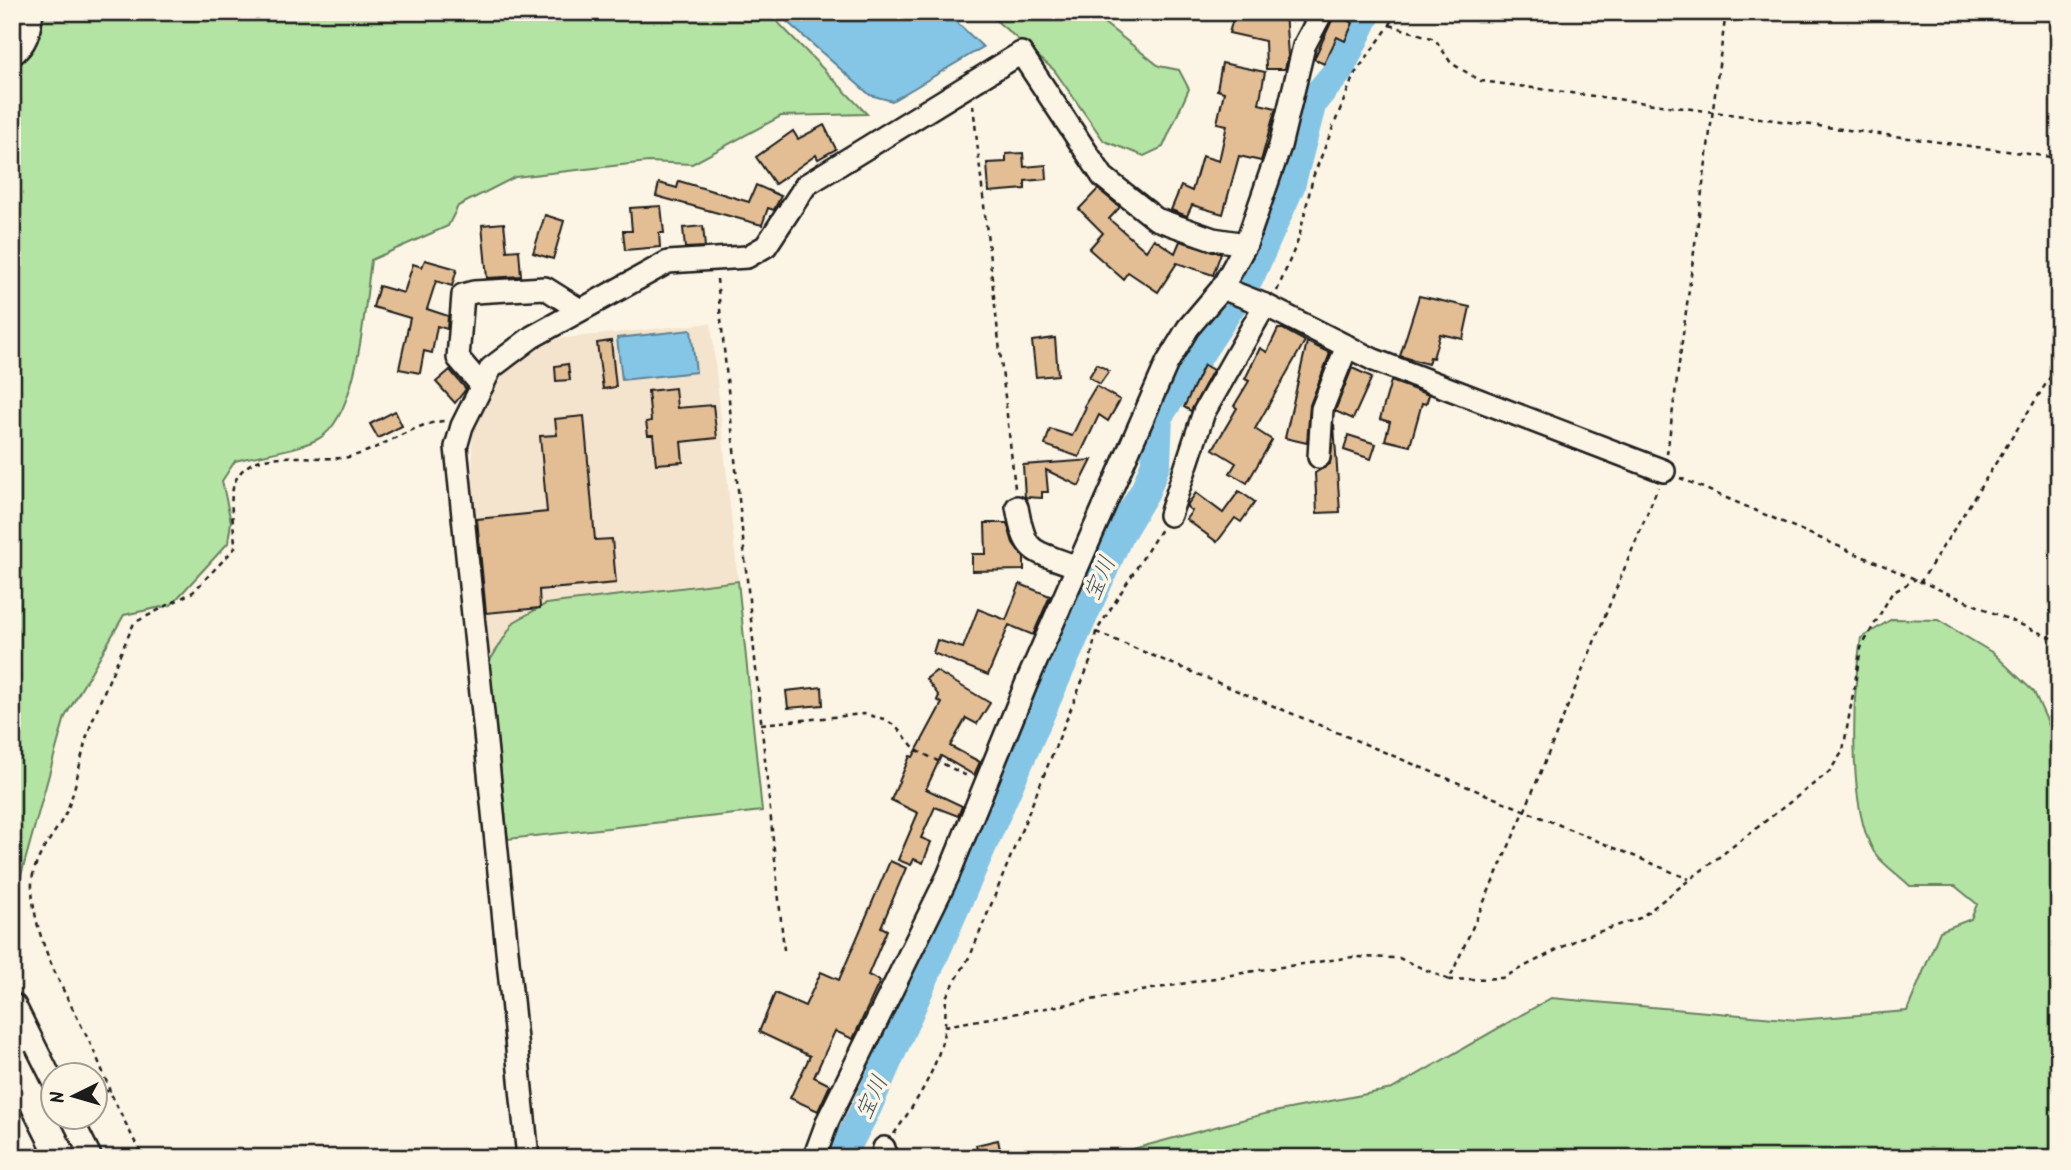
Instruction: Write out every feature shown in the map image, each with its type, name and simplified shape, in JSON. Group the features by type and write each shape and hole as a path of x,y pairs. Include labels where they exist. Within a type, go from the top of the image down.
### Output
{"main road":[{"path":"12,1007 39,1062"},
{"path":"12,1058 73,1154"},
{"path":"69,1132 73,1154"}],"street":[{"path":"12,55 28,35 32,12"},
{"path":"814,1158 828,1120 948,876 1077,567 1167,363 1188,328 1226,290 1246,244 1280,146 1304,46 1322,12"},
{"path":"528,1158 456,447 461,426 491,368 532,337 668,262 747,257 758,252 766,246 806,185 1021,53 1103,177 1156,219 1213,239 1246,244"},
{"path":"482,386 458,358 463,295 545,288 580,310"},
{"path":"1226,290 1263,304 1374,360 1664,471"},
{"path":"1170,515 1205,412 1263,304"},
{"path":"1319,457 1322,409 1347,346"},
{"path":"1017,507 1023,540 1033,549 1077,567"}],"path":[{"path":"1263,304 1299,238 1313,177 1353,75 1390,25 1394,12"},
{"path":"1449,979 1525,810 1664,471 1715,113 1726,12"},
{"path":"1390,25 1434,39 1451,63 1481,81 2059,158"},
{"path":"971,84 1017,507"},
{"path":"2059,232 2050,288 2059,348"},
{"path":"715,258 784,950"},
{"path":"1920,583 2059,363"},
{"path":"143,1158 65,997 38,924 32,887 37,860 67,810 87,737 134,623 193,592 236,548 232,493 244,469 262,458 324,460 351,456 443,420 461,426"},
{"path":"1664,471 2059,641"},
{"path":"883,1153 920,1096 941,1054 946,1026 946,997 971,954 1090,662 1096,632 1170,515"},
{"path":"946,1026 1259,970 1353,957 1399,958 1449,979 1502,978 1580,938 1640,918 1829,772 1843,751 1861,648 1892,593 1916,579"},
{"path":"1096,632 1689,879"},
{"path":"761,724 864,714 884,719 897,727 916,750 984,785"},
{"path":"12,1135 17,1131"}],"shaded area":[{"path":"711,323 762,811 508,839 473,491 474,421 500,366 545,340"}],"green space":[{"path":"18,12 768,12 867,114 781,116 692,164 648,162 515,177 458,206 448,226 371,260 358,358 343,408 332,427 318,439 235,461 222,481 231,522 228,543 171,605 124,615 65,717 12,908 12,24"},
{"path":"986,12 1090,12 1159,66 1179,70 1189,89 1163,147 1144,156 1104,141 1054,70"},
{"path":"738,581 762,811 508,839 489,662 514,622 546,604"},
{"path":"1892,619 1938,620 1993,653 2034,692 2059,747 2059,1158 1099,1158 1264,1114 1392,1089 1551,998 1797,1020 1907,1011 1940,931 1971,919 1977,904 1955,886 1910,886 1877,856 1865,832 1859,807 1854,747 1858,660 1861,638"}],"water":[{"path":"776,12 946,12 983,47 892,101 870,95"},
{"path":"691,330 696,372 622,380 617,338"}],"building":[{"path":"1235,12 1285,12 1288,56 1285,69 1266,69 1265,41 1229,33"},
{"path":"1335,14 1353,23 1345,41 1337,37 1324,64 1314,59"},
{"path":"1222,63 1265,72 1259,104 1276,108 1261,161 1239,156 1223,214 1192,205 1187,216 1171,210 1181,186 1192,191 1202,156 1219,161 1227,125 1217,123 1224,92 1217,90"},
{"path":"824,125 836,149 818,159 816,155 775,184 756,157 793,131 798,139"},
{"path":"1023,153 1024,167 1046,165 1047,179 1025,181 1025,189 989,192 987,163 1006,162 1006,154"},
{"path":"679,181 749,202 756,185 781,196 774,210 768,208 762,225 656,196 659,183 677,188"},
{"path":"1098,189 1120,207 1109,219 1146,251 1154,239 1175,253 1180,241 1221,253 1213,275 1177,263 1158,292 1128,272 1123,279 1089,249 1103,233 1079,209"},
{"path":"661,206 664,233 659,233 660,247 625,250 623,231 632,231 630,208"},
{"path":"545,215 564,221 553,259 533,253"},
{"path":"504,223 507,251 519,250 521,276 487,278 482,225"},
{"path":"703,226 705,247 685,248 683,228"},
{"path":"425,260 457,269 452,286 436,281 427,309 448,316 447,329 437,326 432,353 424,351 420,373 399,369 410,318 373,307 379,286 404,293 413,264 422,267"},
{"path":"1419,296 1470,307 1463,339 1440,334 1433,358 1430,357 1428,364 1400,356"},
{"path":"1278,329 1305,341 1255,429 1272,440 1247,483 1230,473 1236,463 1213,449 1237,408 1234,406 1249,381 1245,379 1260,348 1267,352"},
{"path":"1055,338 1058,375 1036,377 1032,341"},
{"path":"611,341 616,387 603,389 597,343"},
{"path":"1307,342 1330,353 1310,405 1307,443 1285,438"},
{"path":"568,364 570,380 556,381 555,366"},
{"path":"1097,364 1109,371 1100,384 1089,377"},
{"path":"1204,365 1213,370 1191,411 1184,407"},
{"path":"1352,368 1372,377 1353,419 1335,411"},
{"path":"450,370 466,389 455,403 436,382"},
{"path":"1391,381 1429,395 1426,404 1422,403 1410,446 1385,440 1390,422 1380,419"},
{"path":"1096,386 1120,400 1108,421 1099,415 1079,457 1045,445 1050,429 1072,436 1086,407 1084,406"},
{"path":"675,388 677,408 713,405 717,438 681,442 683,462 656,464 653,435 648,435 646,422 651,421 648,391"},
{"path":"395,411 402,426 378,438 370,424"},
{"path":"584,416 595,540 612,539 616,583 539,590 540,608 486,613 477,519 547,512 540,436 557,435 555,419"},
{"path":"1334,424 1340,512 1317,513 1315,473 1330,464"},
{"path":"1348,435 1376,444 1371,459 1344,450"},
{"path":"1092,460 1079,486 1046,470 1048,492 1042,492 1042,498 1025,497 1023,465"},
{"path":"1239,491 1255,502 1241,522 1235,518 1217,542 1186,519 1192,511 1187,507 1188,504 1196,493 1223,513"},
{"path":"985,523 1007,523 1013,543 1024,558 1024,570 972,571 972,554 986,554"},
{"path":"1020,584 1050,596 1033,635 1009,625 988,675 933,653 937,640 963,648 978,609 1006,620"},
{"path":"936,671 990,703 977,724 966,718 950,746 980,762 974,775 941,756 926,789 962,806 958,816 935,807 921,838 931,842 923,863 914,859 911,865 898,860 918,813 891,800 910,756 913,757 942,703 937,700 939,696 926,679"},
{"path":"822,687 823,705 788,708 786,691"},
{"path":"890,861 906,868 881,927 887,930 868,975 880,981 853,1039 835,1031 814,1077 830,1085 818,1111 790,1098 810,1056 759,1032 775,993 805,1006 821,972 839,980"},
{"path":"998,1140 1002,1158 979,1158 976,1145"}],"waterway":[{"name":"宝川","path":"840,1158 867,1107 1118,536 1145,491 1156,463 1158,416 1249,278 1290,186 1312,102 1339,70 1367,12"}]}
